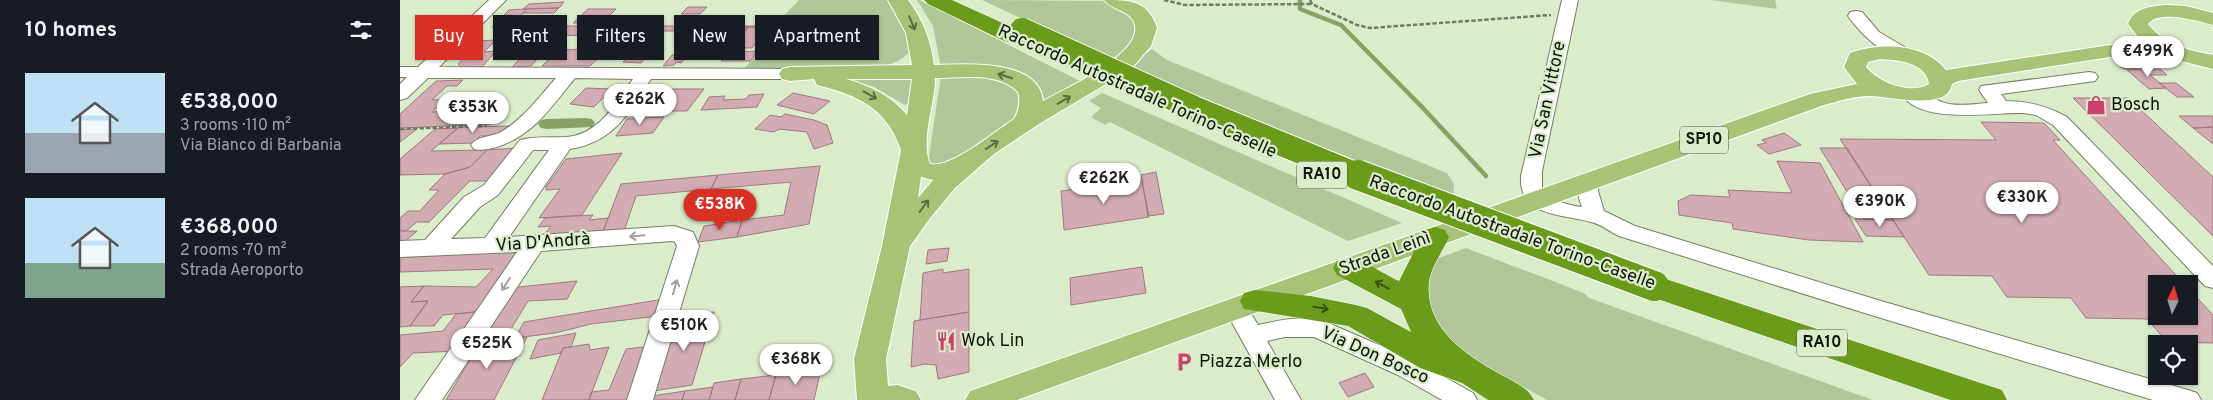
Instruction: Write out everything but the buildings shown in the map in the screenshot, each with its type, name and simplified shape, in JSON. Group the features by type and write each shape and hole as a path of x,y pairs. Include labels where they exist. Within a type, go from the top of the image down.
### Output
{"highway":[{"name":"Raccordo Autostradale Torino-Caselle","path":"935,0 1317,160 1646,292 1930,400"},
{"name":"Raccordo Autostradale Torino-Caselle","path":"963,0 1017,33"},
{"path":"1435,237 1414,280 1415,303 1419,318 1431,338 1444,353 1466,386"},
{"path":"1347,268 1415,303"},
{"path":"1347,268 1363,312 1372,324"},
{"name":"Raccordo Autostradale Torino-Caselle","path":"1646,292 1990,400"},
{"path":"1246,304 1339,311 1372,324 1432,359 1466,386 1517,400"}],"main road":[{"path":"873,400 870,359 896,246 924,72 921,48 914,26 898,0"},
{"path":"896,246 928,202 964,166 1022,126 1123,64 1141,47 1148,31 1146,24 1132,8 1114,0"},
{"path":"2143,32 2138,24 2140,18 2160,11 2184,13 2213,19"},
{"name":"SP10","path":"2110,51 2129,42 2143,32 2164,46 2179,53"},
{"path":"876,72 896,66 921,48"},
{"name":"SP10","path":"1990,69 1955,66 1880,52 1862,60 1866,80 1887,90 1911,95 1935,91 1941,86 1942,80 1952,75 2110,51 2149,49 2179,53 2213,62"},
{"path":"1913,58 1935,70 1942,80"},
{"name":"Strada Leinì","path":"1818,99 1849,81 1862,60"},
{"path":"790,74 876,72 996,73 1018,81 1032,97 1031,108 1022,126"},
{"path":"790,74 842,84 880,100 897,117 920,169 928,172 948,172 964,166"},
{"name":"Strada Leinì","path":"981,400 1818,99 1859,90 1887,90"},
{"path":"881,400 897,398 905,400"}],"street":[{"path":"400,94 498,0"},
{"path":"1848,0 1856,16 1873,36 1913,58"},
{"name":"Via San Vittore","path":"1538,199 1532,189 1532,172 1568,8"},
{"path":"1856,16 1862,60"},
{"path":"400,72 790,74"},
{"path":"481,145 504,138 525,125 570,73"},
{"path":"431,248 472,202 490,190 527,144 586,139 607,126 618,116 646,73"},
{"path":"2001,107 1988,90 2089,77"},
{"path":"1911,95 1936,108 1949,111 2001,107 2034,108 2049,112 2060,121 2213,280"},
{"path":"491,246 564,142"},
{"path":"1590,181 1587,191 1595,215"},
{"path":"1538,199 1556,208 1581,215 1595,215 1627,231 1647,238 2188,400"},
{"name":"Via D'Andrà","path":"400,249 534,244 674,233 685,237 688,246 640,400"},
{"path":"428,400 534,244"},
{"path":"1246,304 1252,335 1288,400"},
{"name":"Via Don Bosco","path":"1252,335 1284,328 1317,328 1407,368 1466,386"}],"path":[{"path":"1164,0 1184,4 1312,4 1357,25 1370,28 1542,14 1568,8"},
{"path":"1310,0 1312,4"}],"green space":[{"path":"799,0 891,0 897,5 913,50 898,61 884,67 744,69 755,55 755,60 879,60 879,15 785,15"},
{"path":"917,0 1084,83 1039,111 1031,83 941,68 933,26"},
{"path":"982,0 1104,1 1131,16 1140,34 1121,60 1109,59"},
{"path":"1711,0 1775,0 1777,9"},
{"path":"1152,49 1167,60 1447,173 1454,184 1453,199 1288,134 1150,77 1129,66"},
{"path":"982,74 1020,86 1024,112 957,164 932,167 928,162 941,76"},
{"path":"913,75 910,103 905,105 874,87 834,76"},
{"path":"1102,93 1402,223 1348,241 1110,122 1105,125 1091,117 1101,108 1089,101"},
{"path":"1466,248 1584,293 1589,298 1873,400 1547,400 1445,342 1430,323 1423,278 1436,259"}],"waterway":[{"path":"1300,0 1300,9 1341,25 1422,107 1486,176"},
{"path":"547,124 586,123"}],"place":[{"name":"Bosch","path":"2096,105"},
{"name":"Wok Lin","path":"946,341"},
{"name":"Piazza Merlo","path":"1184,362"}]}
